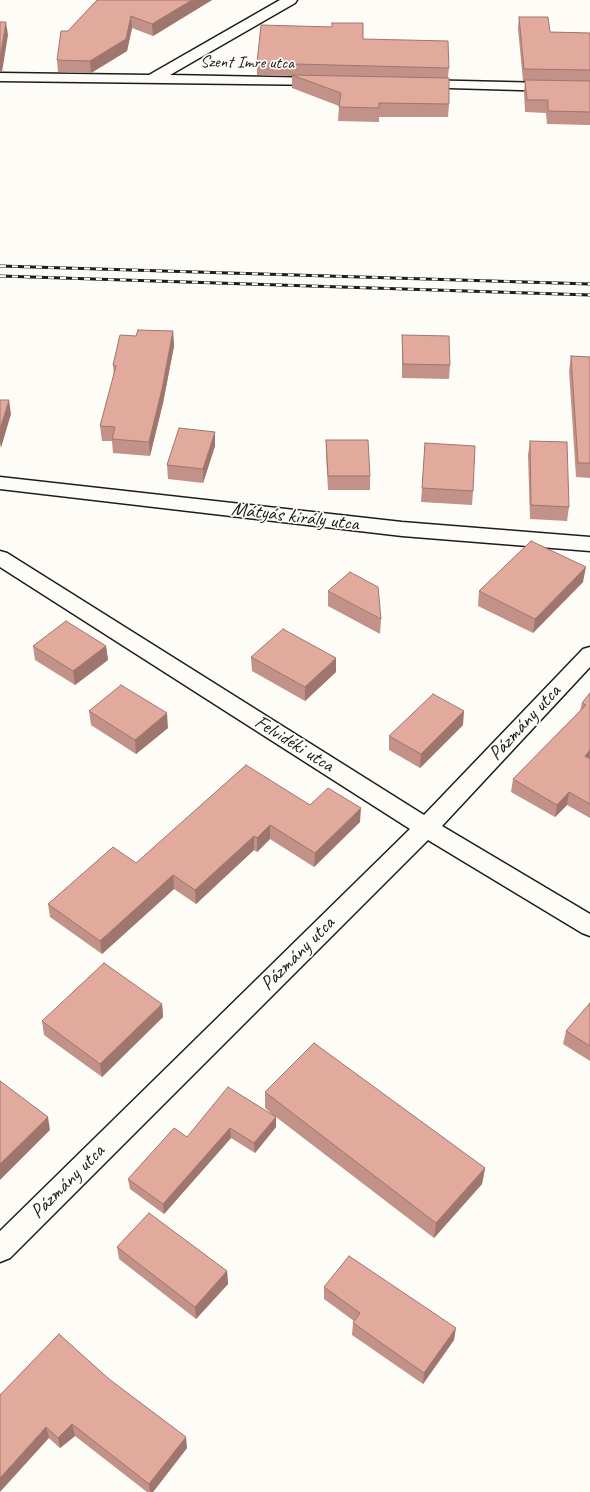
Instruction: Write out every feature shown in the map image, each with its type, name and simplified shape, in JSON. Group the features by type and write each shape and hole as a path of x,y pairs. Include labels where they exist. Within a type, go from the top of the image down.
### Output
{"street":[{"path":"153,79 290,0"},
{"name":"Szent Imre utca","path":"0,77 336,83"},
{"path":"407,84 590,88"},
{"name":"Mátyás király utca","path":"0,483 402,530 590,544"},
{"name":"Felvidéki utca","path":"0,558 426,828 590,926"},
{"name":"Pázmány utca","path":"0,1249 426,828 590,654"}],"building":[{"path":"97,0 192,0 152,24 131,16 126,39 90,61 57,60 61,31 68,31"},
{"path":"519,17 548,17 550,32 590,33 590,70 524,69"},
{"path":"0,22 6,22 0,58"},
{"path":"332,23 363,23 363,39 448,41 449,68 257,63 261,25 332,27"},
{"path":"292,75 449,78 449,104 379,103 379,108 339,107 341,93"},
{"path":"525,80 590,81 590,112 548,111 548,100 527,100"},
{"path":"138,330 173,331 162,389 149,442 112,439 115,427 100,426 116,366 113,365 120,335 136,336"},
{"path":"402,335 449,336 450,365 403,364"},
{"path":"571,356 590,357 590,463 578,463"},
{"path":"0,400 9,400 0,429"},
{"path":"179,428 215,432 203,469 167,465"},
{"path":"326,440 368,440 370,476 328,476"},
{"path":"530,441 567,442 569,507 531,505"},
{"path":"425,443 475,446 473,491 422,488"},
{"path":"531,541 586,567 535,619 479,591"},
{"path":"350,572 378,587 381,619 328,591"},
{"path":"66,621 106,646 73,671 33,646"},
{"path":"283,629 336,658 305,687 251,657"},
{"path":"121,685 167,713 135,740 89,711"},
{"path":"590,693 590,750 585,756 590,759 590,804 569,792 557,805 513,779 586,705 582,703"},
{"path":"433,694 464,711 421,754 389,736"},
{"path":"246,765 310,805 328,788 361,808 315,853 270,825 257,838 254,836 195,890 173,875 100,941 48,904 113,847 136,863"},
{"path":"104,963 162,1004 100,1064 42,1021"},
{"path":"590,1003 590,1046 566,1031"},
{"path":"314,1043 485,1168 436,1223 265,1092"},
{"path":"0,1081 48,1117 0,1164"},
{"path":"228,1087 276,1117 254,1143 230,1128 163,1204 128,1179 174,1128 187,1137"},
{"path":"149,1213 227,1271 195,1307 117,1247"},
{"path":"349,1256 456,1328 424,1373 353,1323 360,1313 324,1287"},
{"path":"59,1334 109,1379 186,1437 149,1484 72,1424 58,1438 46,1427 0,1478 0,1395"}],"railway":[{"path":"0,266 590,284"},
{"path":"0,276 590,295"}]}
